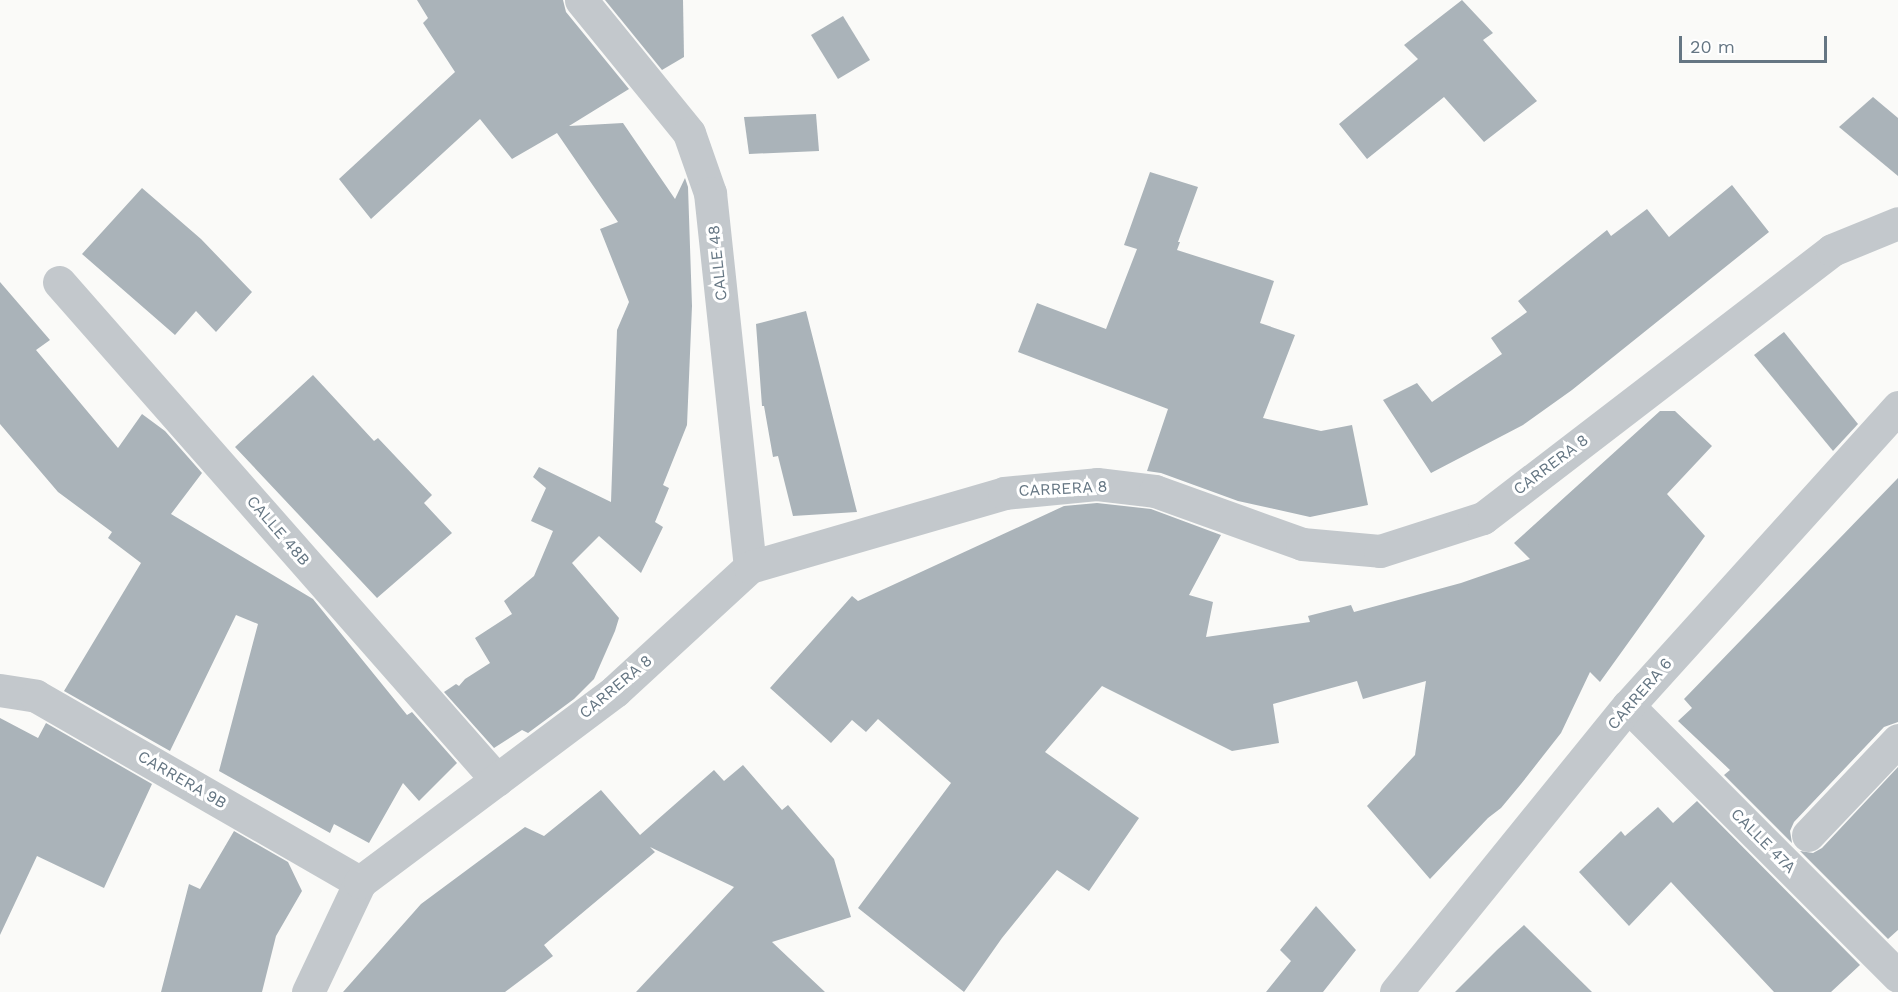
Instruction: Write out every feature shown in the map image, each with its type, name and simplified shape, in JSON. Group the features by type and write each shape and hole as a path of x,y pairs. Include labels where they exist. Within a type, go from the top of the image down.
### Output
{"street":[{"name":"CALLE 48","path":"580,0 689,133 710,193 750,567"},
{"name":"CARRERA 8","path":"308,992 360,882 615,691 750,567 1004,493 1097,484 1155,491 1302,544 1380,551 1483,518 1832,250 1898,223"},
{"name":"CALLE 48B","path":"58,282 497,780"},
{"name":"CARRERA 6","path":"1409,986 1628,706 1898,407"},
{"name":"CARRERA 9B","path":"0,690 36,696 360,882"},
{"name":"CALLE 47A","path":"1628,706 1898,976"},
{"path":"1808,835 1898,740"}],"building":[{"path":"417,0 563,0 566,12 629,89 569,126 623,123 675,199 685,178 688,187 692,306 687,425 663,485 669,488 655,522 663,527 641,573 599,536 572,563 619,618 615,631 594,679 574,699 528,733 522,730 494,748 444,692 456,684 459,686 465,679 490,663 475,638 512,614 504,601 534,576 553,531 531,521 546,488 533,477 539,467 611,502 617,330 629,302 600,229 618,222 557,133 512,159 480,119 371,219 339,179 455,72 423,23 428,18"},
{"path":"605,0 683,0 684,57 662,70"},
{"path":"1462,0 1493,33 1483,40 1537,101 1484,142 1444,97 1367,159 1339,124 1418,59 1404,45"},
{"path":"843,16 870,60 838,79 811,35"},
{"path":"1873,97 1898,118 1898,176 1839,127"},
{"path":"816,114 819,151 749,154 744,117"},
{"path":"1150,172 1198,187 1177,250 1274,281 1260,323 1295,335 1263,418 1321,431 1352,425 1368,505 1310,517 1238,501 1161,473 1147,471 1168,409 1018,352 1037,303 1106,329 1137,249 1124,245"},
{"path":"1732,185 1769,232 1572,390 1523,425 1431,473 1383,400 1417,383 1432,402 1502,354 1491,338 1527,312 1518,301 1607,230 1611,236 1647,209 1669,237"},
{"path":"142,188 201,239 252,292 216,332 196,311 175,335 82,254"},
{"path":"0,282 50,340 36,350 118,448 142,414 165,431 202,473 171,514 313,599 407,715 412,712 457,763 419,801 403,783 369,843 334,824 330,833 219,771 258,624 236,615 170,751 64,691 141,563 108,538 112,532 58,492 0,424"},
{"path":"806,311 857,512 793,516 778,456 773,457 764,406 762,406 756,324"},
{"path":"1784,332 1858,424 1833,451 1754,355"},
{"path":"313,375 374,441 378,438 432,495 424,503 452,533 377,598 235,447"},
{"path":"1660,411 1675,411 1712,446 1667,494 1705,536 1600,682 1590,672 1561,733 1521,784 1501,808 1488,818 1430,879 1367,806 1415,755 1426,681 1363,699 1357,681 1273,704 1279,743 1232,751 1102,686 1045,752 1139,818 1089,891 1057,870 1002,938 964,992 858,908 951,783 878,719 866,732 852,720 831,743 770,688 852,596 858,601 1064,506 1097,503 1151,509 1221,535 1189,595 1213,602 1206,637 1310,622 1308,616 1351,605 1354,612 1461,583 1530,559 1514,543"},
{"path":"1898,478 1898,722 1884,727 1794,822 1790,831 1792,843 1724,775 1730,770 1678,721 1692,708 1684,699"},
{"path":"0,718 38,738 46,723 152,784 104,888 37,856 0,935"},
{"path":"743,765 782,810 788,805 834,859 851,917 772,942 825,992 636,992 734,887 650,847 655,852 544,945 553,956 505,992 343,992 421,904 525,827 544,836 601,790 640,835 714,770 724,781"},
{"path":"1898,767 1898,930 1888,939 1800,851 1813,853 1822,848"},
{"path":"1697,801 1860,965 1831,992 1774,992 1671,882 1629,926 1579,872 1621,831 1625,836 1658,807 1673,823"},
{"path":"234,831 288,862 302,891 276,936 262,992 161,992 189,884 200,889"},
{"path":"1316,906 1356,950 1323,992 1266,992 1291,961 1280,950"},
{"path":"1524,925 1592,992 1455,992 1497,950"}]}
